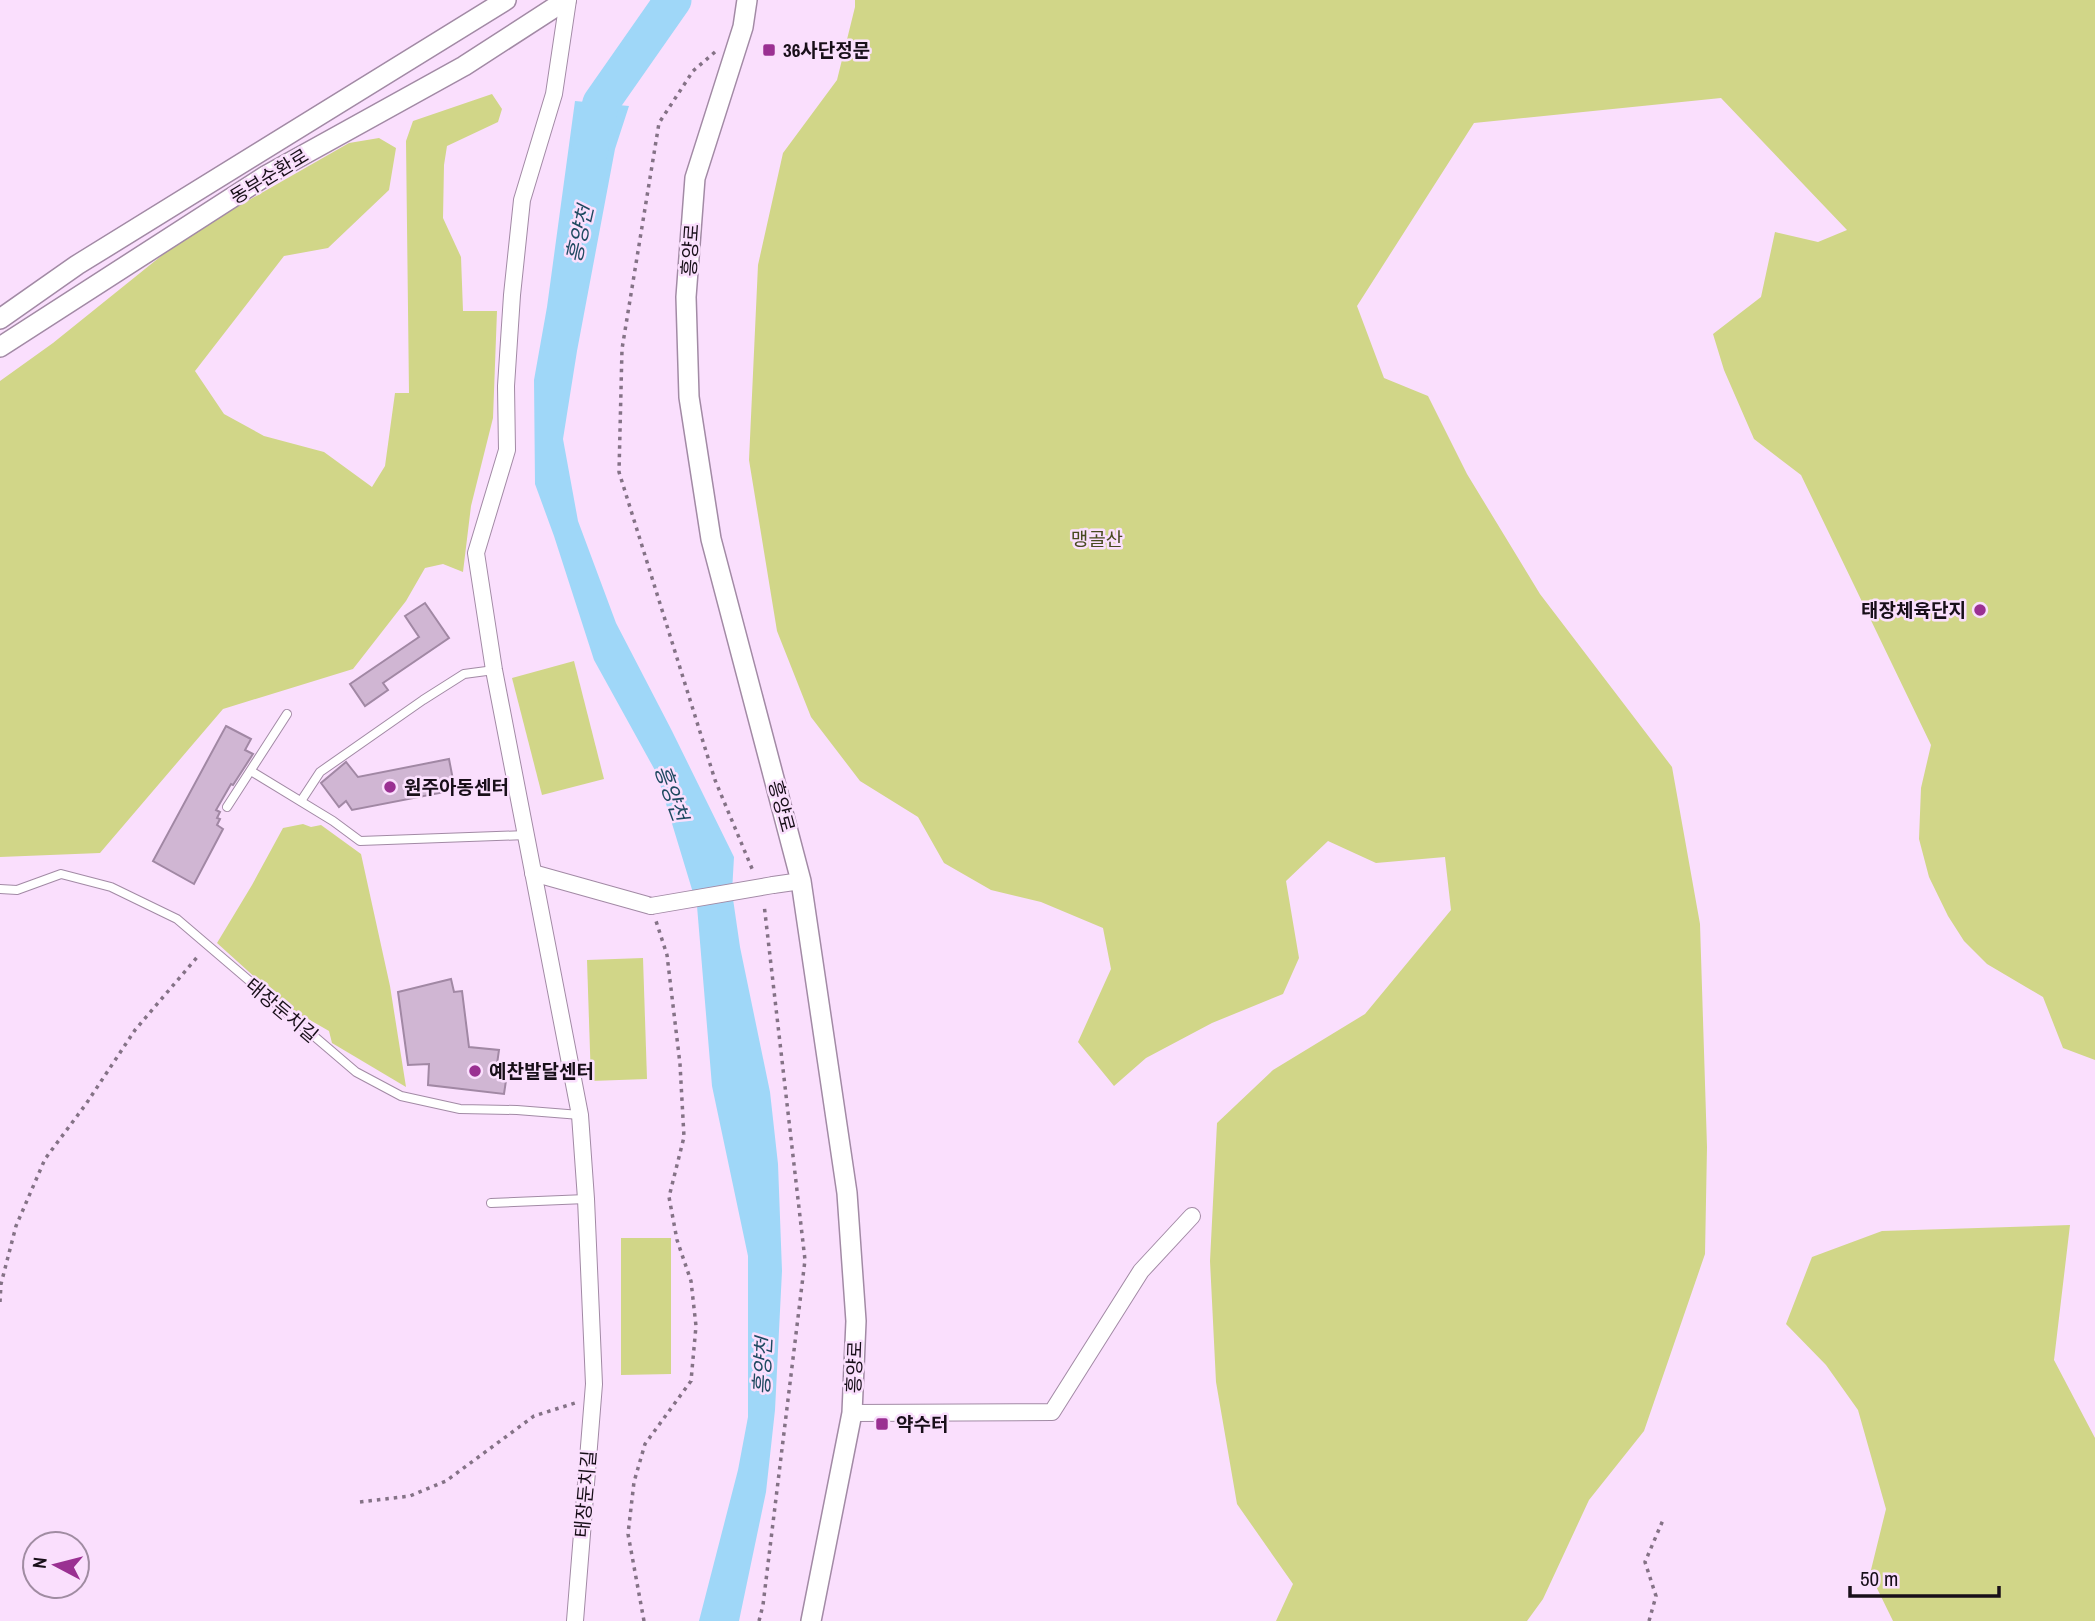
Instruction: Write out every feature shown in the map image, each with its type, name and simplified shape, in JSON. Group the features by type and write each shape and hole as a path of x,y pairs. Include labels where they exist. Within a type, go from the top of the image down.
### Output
{"street":[{"name":"동부순환로","path":"0,318 77,265 506,0"},
{"name":"동부순환로","path":"0,346 267,174 464,65 567,0"},
{"name":"태장둔치길","path":"567,0 554,94 522,200 506,386 507,450 476,552 494,670 580,1115 594,1384 575,1621"},
{"path":"733,0 743,27"},
{"name":"흥양로","path":"747,0 743,27 695,178 687,297 689,397 711,539 801,881 847,1192 856,1321 852,1413 811,1621"},
{"path":"743,27 758,0"},
{"path":"533,873 650,906 769,891 801,881"},
{"path":"852,1413 1052,1412 1140,1271 1192,1216"}],"lane":[{"path":"301,801 320,772 423,700 464,674 494,670"},
{"path":"227,807 287,714"},
{"path":"251,771 360,841 526,835"},
{"name":"태장둔치길","path":"0,889 17,891 61,874 111,887 177,919 356,1072 401,1096 460,1109 580,1115"},
{"path":"491,1203 586,1199"}],"path":[{"path":"743,27 693,71 659,123 622,349 619,472 715,780 754,874"},
{"path":"759,1621 805,1260 766,926 769,891"},
{"path":"643,1621 628,1534 634,1482 645,1444 691,1381 696,1326 691,1281 677,1240 669,1197 684,1137 680,1064 667,955 650,906"},
{"path":"0,1301 1,1284 16,1226 45,1159 86,1104 135,1030 207,946"},
{"path":"360,1502 410,1496 446,1481 534,1416 578,1402 594,1384"},
{"path":"1649,1621 1656,1596 1645,1562 1663,1520"}],"green space":[{"name":"맹골산","path":"855,0 2095,0 2095,1060 2063,1048 2043,997 1987,964 1964,941 1948,916 1929,877 1919,839 1921,788 1931,745 1801,475 1754,439 1724,370 1713,334 1761,297 1775,232 1818,242 1847,230 1721,98 1474,123 1357,306 1384,378 1428,396 1467,474 1540,594 1672,767 1700,924 1707,1147 1705,1254 1644,1431 1589,1500 1543,1599 1527,1621 1276,1621 1293,1584 1237,1504 1216,1382 1210,1261 1217,1123 1273,1070 1365,1014 1451,910 1445,857 1376,863 1328,841 1286,881 1299,958 1283,994 1212,1023 1146,1058 1114,1086 1078,1042 1111,969 1103,928 1041,902 991,890 944,863 918,817 860,781 811,717 777,631 749,460 758,265 783,153 837,80"},
{"path":"492,94 502,109 498,122 447,146 444,165 443,218 461,257 463,311 497,311 493,418 471,506 463,572 443,564 425,568 406,601 353,669 223,709 100,853 0,857 0,381 53,343 186,236 349,143 379,138 396,148 389,190 328,248 284,256 195,371 224,414 264,436 324,452 372,487 385,466 395,393 409,393 406,141 413,121"},
{"path":"574,661 604,779 542,795 512,678"},
{"path":"303,824 311,827 321,825 361,854 390,986 406,1087 332,1043 329,1031 289,1008 217,943 283,828"},
{"path":"643,958 647,1079 591,1081 587,960"},
{"path":"2070,1225 2054,1360 2095,1438 2095,1621 1893,1621 1870,1574 1886,1509 1858,1410 1826,1365 1786,1324 1812,1257 1882,1231"},
{"path":"621,1238 671,1238 671,1374 621,1375"}],"water":[{"path":"575,101 629,106 615,149 563,439 578,521 616,623 734,857 732,892 740,947 770,1092 778,1164 782,1271 775,1410 766,1492 739,1621 699,1621 738,1470 748,1417 748,1256 712,1086 697,906 657,774 594,660 535,484 534,380 547,307"}],"building":[{"path":"425,603 449,638 383,683 388,690 365,706 350,684 419,637 405,616"},
{"path":"226,726 251,739 245,750 253,754 216,810 220,812 217,825 223,829 194,884 153,861"},
{"path":"449,759 455,790 352,810 346,801 339,807 321,783 346,762 358,777"},
{"path":"451,979 454,992 462,991 469,1047 499,1050 497,1064 508,1067 504,1094 428,1085 429,1064 408,1065 398,992"}],"waterway":[{"name":"흥양천","path":"590,150 601,103 673,0"}],"place":[{"name":"36사단정문","path":"769,50"},
{"name":"태장체육단지","path":"1980,610"},
{"name":"원주아동센터","path":"390,787"},
{"name":"예찬발달센터","path":"475,1071"},
{"name":"약수터","path":"882,1424"}]}
